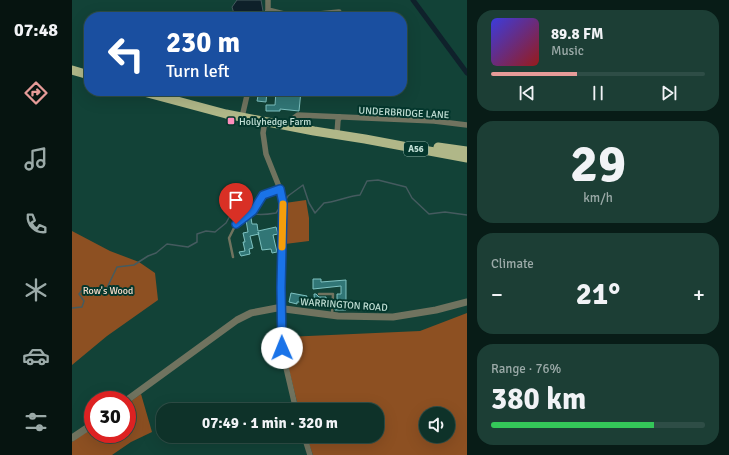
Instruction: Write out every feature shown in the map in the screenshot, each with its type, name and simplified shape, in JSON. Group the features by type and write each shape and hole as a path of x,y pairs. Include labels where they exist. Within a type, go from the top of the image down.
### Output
{"highway":[{"path":"72,70 84,74"},
{"name":"A56","path":"160,96 242,117 467,158"},
{"name":"A56","path":"365,139 467,151"}],"street":[{"path":"268,0 268,10 276,12"},
{"path":"242,117 247,96"},
{"name":"UNDERBRIDGE LANE","path":"292,127 294,118 298,116 434,121 467,124"},
{"path":"337,134 338,120 340,117"},
{"path":"265,121 263,132 266,154 280,189 283,203 281,288 284,359 294,403"},
{"name":"WARRINGTON ROAD","path":"136,394 242,317 256,311 282,309 332,315 393,317 436,310 467,302"},
{"path":"72,438 84,430"},
{"path":"306,443 310,455"}],"lane":[{"path":"233,257 229,238 236,224 253,211 263,195 280,189"},
{"path":"320,294 333,294 332,315"}],"green space":[{"path":"306,200 309,218 309,241 285,244 285,203"},
{"name":"Row's Wood","path":"72,231 110,251 139,262 155,273 158,300 107,336 72,365"},
{"path":"467,313 467,455 313,455 309,443 384,443 384,403 297,403 286,358 286,337 420,331"},
{"path":"141,394 152,432 136,440 136,398"},
{"path":"84,433 84,443 130,443 112,455 72,455 72,442"}],"water":[{"path":"237,0 261,0 263,11 234,12 232,7"}],"building":[{"path":"258,96 267,96 266,102 257,101"},
{"path":"276,96 300,96 299,111 280,109 280,111 266,111 266,105 275,105"},
{"path":"251,218 252,224 257,224 258,231 276,227 278,234 273,235 277,252 272,253 271,249 262,250 258,234 250,236 253,248 249,249 250,254 241,256 239,252 245,251 243,233 248,232 246,220"},
{"path":"313,279 321,279 321,282 346,280 346,310 335,310 335,304 337,304 337,294 341,294 341,286 313,289"},
{"path":"291,293 307,296 306,302 297,302 297,304 289,302"},
{"path":"314,294 319,297 326,297 327,306 315,307"}],"waterway":[{"path":"413,0 467,73"},
{"path":"285,201 288,196 303,185 309,203 315,213 324,203 360,195 367,181 378,180 406,187 412,198 429,214 445,212 467,215"},
{"path":"72,308 82,307 84,301 79,294 83,289 105,292 117,267 134,265 156,253 167,244 188,247 197,242 197,234 206,231 215,232 226,223 235,207 246,212 260,215 276,213 280,207"}],"slow traffic":[{"path":"282,247 283,204"}],"place":[{"name":"Hollyhedge Farm","path":"231,121"}],"route":[{"path":"236,224 253,211 263,195 273,190 280,189 283,203 281,288 282,348"}]}
